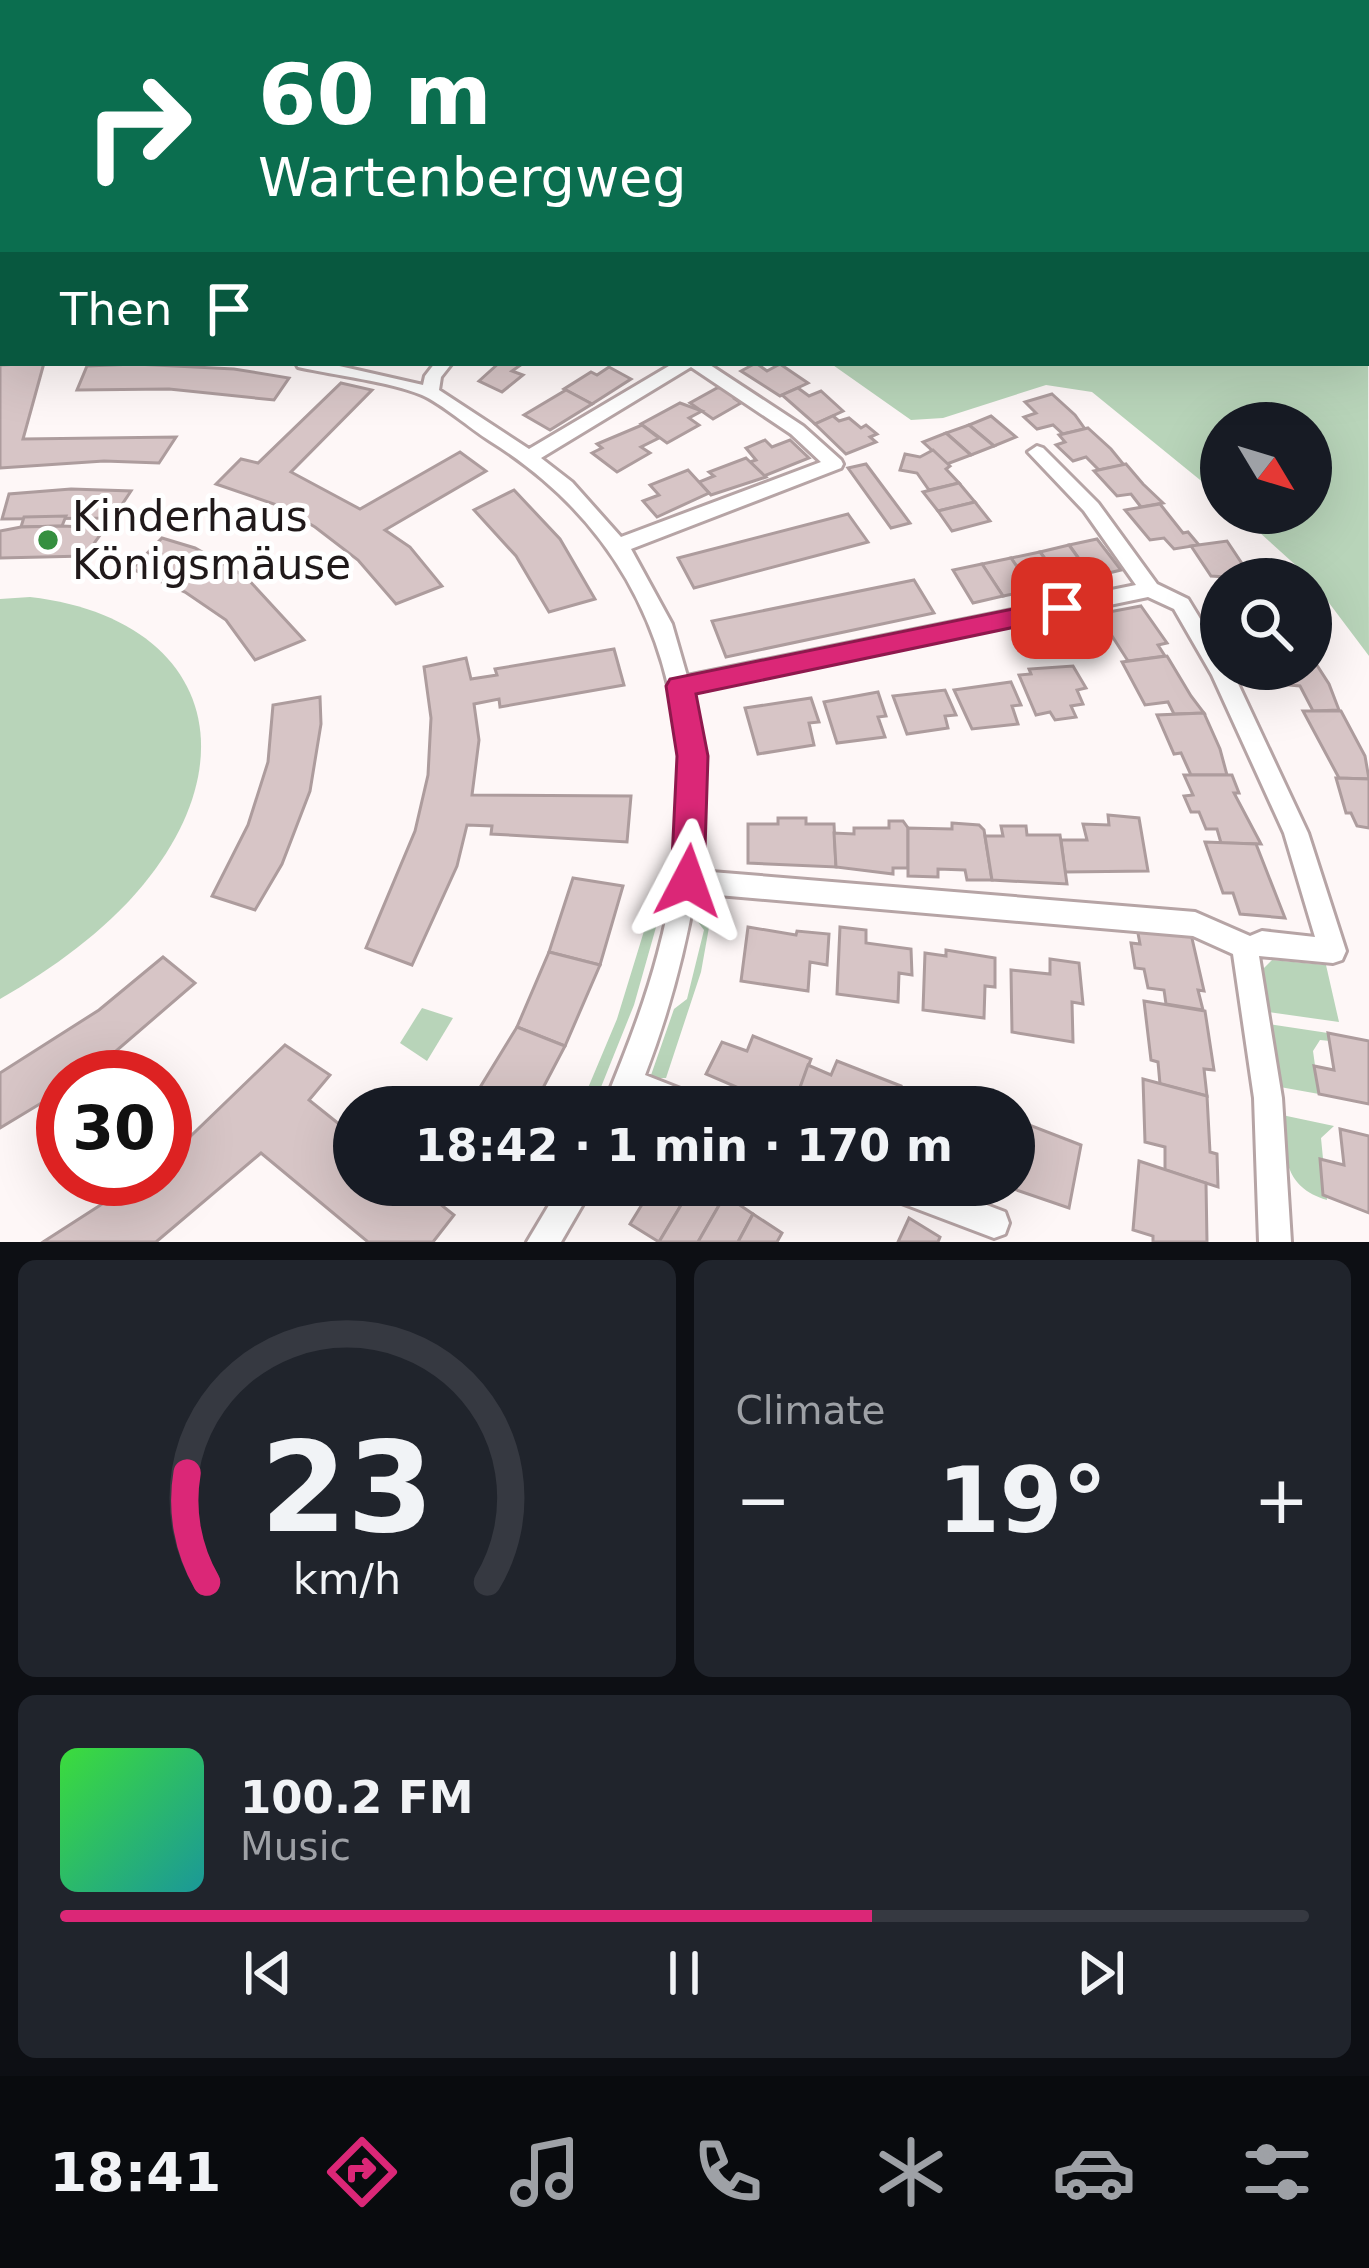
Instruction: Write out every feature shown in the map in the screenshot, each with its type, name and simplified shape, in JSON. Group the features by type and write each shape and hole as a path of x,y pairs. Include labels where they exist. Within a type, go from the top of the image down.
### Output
{"street":[{"path":"317,366 430,392 529,457 566,486 618,546 658,608 680,686 692,756 688,881 658,1005 626,1086"},
{"path":"430,392 442,366"},
{"path":"529,457 681,366"},
{"path":"618,546 834,464 797,430 701,366"},
{"path":"688,881 1195,924 1249,948 1262,943 1334,951 1296,833 1262,751 1181,604 1150,589 1091,507 1036,452"},
{"path":"680,686 1150,589"},
{"path":"1249,948 1246,964 1268,1098 1275,1242"},
{"path":"543,1242 566,1206"},
{"path":"949,1206 994,1223"}],"green space":[{"path":"834,366 1368,366 1369,656 1332,607 1332,558 1288,558 1261,534 1332,534 1332,402 1200,402 1200,480 1092,392 1046,385 943,418 911,420"},
{"path":"30,597 89,610 136,632 170,662 192,698 201,740 196,786 177,835 143,885 77,948 0,999 0,599"},
{"path":"656,892 671,893 669,905 662,906 634,1005 601,1086 589,1086 617,1019"},
{"path":"713,905 701,972 666,1078 650,1078 674,1009 687,999 704,930 695,918"},
{"path":"1272,960 1326,965 1339,1022 1268,1012 1260,972"},
{"path":"422,1008 453,1018 427,1061 400,1043"},
{"path":"1269,1024 1328,1033 1330,1041 1320,1040 1313,1051 1319,1094 1280,1087"},
{"path":"1282,1115 1334,1126 1321,1138 1327,1200 1294,1178 1286,1156"}],"building":[{"path":"0,366 43,366 23,439 176,437 159,463 104,461 0,468"},
{"path":"87,366 234,369 289,378 274,400 169,389 77,390"},
{"path":"496,366 519,366 512,371 523,375 502,392 479,381"},
{"path":"750,366 767,371 783,366 808,383 780,396 741,371"},
{"path":"609,367 631,379 592,404 564,389 591,372 597,375"},
{"path":"341,383 372,390 291,472 360,509 460,452 486,471 385,530 410,547 442,586 396,604 358,560 315,527 277,505 216,484 241,459 258,463"},
{"path":"730,387 743,395 735,399 741,403 713,419 690,403 717,388"},
{"path":"798,388 809,396 821,391 843,411 815,424 782,395"},
{"path":"566,390 592,404 550,430 524,415"},
{"path":"1052,394 1085,429 1063,434 1053,425 1037,429 1024,417 1036,413 1025,402"},
{"path":"680,403 702,411 689,418 699,425 667,443 641,424"},
{"path":"833,416 839,421 849,418 861,428 866,425 877,434 870,437 876,442 846,454 815,424"},
{"path":"991,416 1016,437 994,446 969,425"},
{"path":"642,425 659,438 641,447 650,453 617,472 592,453 602,448 597,444"},
{"path":"969,425 994,446 971,455 946,433"},
{"path":"1088,428 1124,465 1099,470 1086,457 1073,461 1056,445 1065,442 1059,435"},
{"path":"946,433 971,455 947,464 923,442"},
{"path":"765,440 772,447 790,440 809,458 764,476 750,462 756,460 746,448"},
{"path":"933,450 959,483 929,490 917,473 900,470 905,454 920,457"},
{"path":"746,458 766,477 711,495 699,482 714,476 709,472"},
{"path":"866,464 910,523 891,528 848,468"},
{"path":"1126,464 1163,503 1141,507 1131,494 1117,496 1094,471"},
{"path":"688,470 709,493 657,517 643,501 659,495 650,485"},
{"path":"959,483 975,502 938,511 923,492"},
{"path":"514,490 560,539 595,599 549,612 516,556 474,510"},
{"path":"131,491 113,518 2,519 9,494"},
{"path":"975,502 990,521 952,531 938,511"},
{"path":"1160,504 1199,545 1174,549 1164,538 1150,540 1125,510"},
{"path":"848,514 868,542 694,588 678,558"},
{"path":"66,516 62,526 21,527 24,517"},
{"path":"105,528 85,556 0,558 0,531"},
{"path":"162,538 195,548 246,577 304,640 255,660 226,620 185,592 132,569"},
{"path":"1097,539 1121,570 1092,577 1069,545"},
{"path":"1227,541 1238,558 1200,560 1191,546"},
{"path":"1069,545 1092,577 1063,583 1040,552"},
{"path":"1040,552 1063,583 1033,590 1011,558"},
{"path":"1011,558 1033,590 1003,596 982,564"},
{"path":"982,564 1003,596 973,603 953,570"},
{"path":"914,580 934,613 726,657 712,621"},
{"path":"1141,606 1167,643 1158,645 1165,656 1128,661 1098,614"},
{"path":"614,649 624,685 500,707 499,699 474,704 479,740 472,795 631,796 627,842 491,834 492,826 467,825 457,866 412,965 366,948 415,831 428,775 431,718 424,667 466,658 471,679 497,675 495,669"},
{"path":"1167,656 1204,713 1174,714 1168,702 1145,705 1122,662"},
{"path":"1073,666 1086,688 1077,690 1083,704 1071,706 1076,717 1055,720 1050,712 1036,715 1019,675 1031,674 1029,669"},
{"path":"1011,682 1021,705 1012,706 1018,724 972,729 954,690"},
{"path":"945,690 956,715 945,716 948,728 907,734 893,696"},
{"path":"1302,690 1331,690 1339,710 1313,711"},
{"path":"878,692 886,716 878,717 885,737 837,743 824,702"},
{"path":"320,697 321,724 310,791 282,864 255,910 212,896 248,825 268,762 273,705"},
{"path":"811,698 819,722 809,723 814,745 758,754 745,708"},
{"path":"1303,711 1341,711 1365,756 1369,779 1339,778"},
{"path":"1204,713 1227,775 1191,775 1181,753 1174,754 1157,715"},
{"path":"1184,775 1232,775 1239,793 1234,793 1261,844 1221,843 1217,829 1206,829 1199,812 1191,812 1184,796 1193,795"},
{"path":"1336,778 1369,779 1369,828 1357,826 1351,813 1346,813"},
{"path":"1108,815 1139,818 1148,871 1065,872 1061,840 1087,840 1083,824 1109,825"},
{"path":"778,818 834,824 836,867 748,863 748,824 778,824"},
{"path":"889,821 903,821 908,828 908,868 893,868 893,874 836,867 834,833 889,828"},
{"path":"952,823 979,825 984,830 992,880 967,880 965,870 938,869 938,877 908,876 908,828 952,829"},
{"path":"1001,826 1026,826 1027,835 1060,835 1067,884 992,880 985,836 1003,836"},
{"path":"1205,842 1256,844 1285,918 1240,914 1233,893 1223,893"},
{"path":"573,878 623,886 600,965 549,952"},
{"path":"748,927 796,935 797,931 829,934 827,965 810,962 808,991 741,981"},
{"path":"840,927 866,930 866,943 911,949 912,975 899,973 898,1002 837,994"},
{"path":"1137,928 1191,934 1204,991 1198,990 1203,1010 1166,1004 1164,990 1148,988 1144,969 1135,968 1131,943 1140,944"},
{"path":"946,950 995,958 995,987 985,986 984,1018 923,1010 925,953 946,956"},
{"path":"549,952 600,965 565,1046 517,1027"},
{"path":"163,957 195,983 117,1050 36,1050 99,1010"},
{"path":"1050,959 1079,963 1083,1004 1072,1002 1073,1042 1012,1032 1011,970 1050,974"},
{"path":"1144,1001 1205,1011 1214,1070 1204,1069 1207,1096 1160,1084 1158,1062 1151,1060"},
{"path":"517,1027 565,1046 544,1086 481,1086"},
{"path":"1328,1033 1369,1041 1369,1104 1319,1094 1314,1066 1334,1070"},
{"path":"753,1036 811,1059 801,1086 734,1086 706,1074 722,1042 747,1051"},
{"path":"285,1045 330,1075 309,1100 333,1119 333,1206 443,1206 454,1215 433,1242 368,1242 261,1153 156,1242 43,1242 99,1206 192,1206 192,1135"},
{"path":"36,1050 36,1106 0,1128 0,1073"},
{"path":"837,1061 901,1086 800,1086 808,1065 831,1075"},
{"path":"1143,1079 1207,1096 1210,1152 1217,1154 1218,1187 1165,1170 1165,1147 1145,1142"},
{"path":"1035,1127 1081,1145 1069,1208 1035,1196"},
{"path":"1340,1129 1369,1136 1369,1213 1323,1195 1320,1159 1344,1165"},
{"path":"1139,1161 1206,1183 1207,1242 1153,1242 1153,1236 1133,1230"},
{"path":"641,1206 680,1206 659,1242 630,1224"},
{"path":"680,1206 719,1206 698,1242 659,1242"},
{"path":"719,1206 741,1206 753,1214 738,1242 698,1242"},
{"path":"753,1214 782,1233 777,1242 738,1242"},
{"path":"909,1218 940,1237 938,1242 898,1242"}],"place":[{"name":"Kinderhaus Königsmäuse","path":"48,540"}],"route":[{"path":"688,881 692,756 680,686 1062,608"}]}
